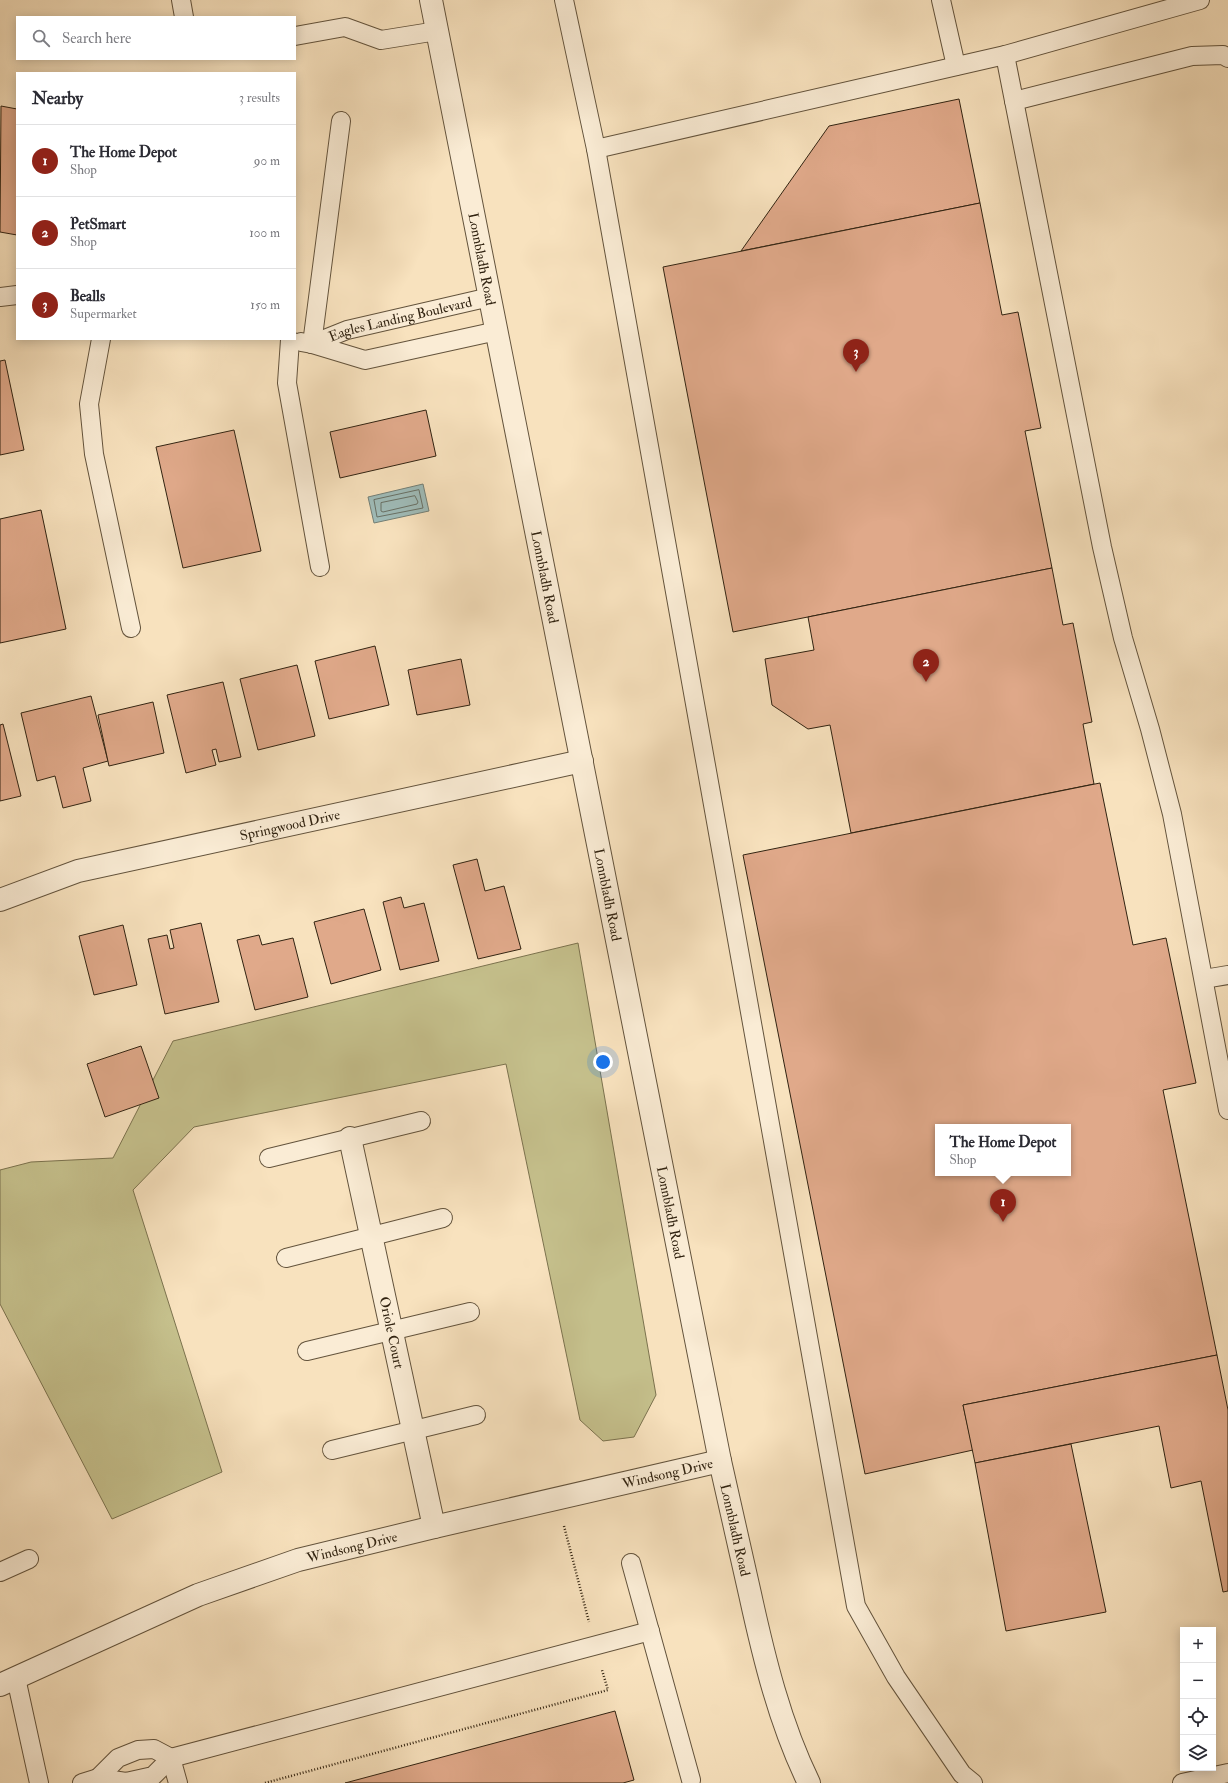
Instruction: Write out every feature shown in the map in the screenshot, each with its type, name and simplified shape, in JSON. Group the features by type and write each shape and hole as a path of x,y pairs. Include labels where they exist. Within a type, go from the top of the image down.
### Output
{"street":[{"name":"Lonnbladh Road","path":"431,0 720,1461 762,1646 779,1705 809,1783"},
{"name":"Springwood Drive","path":"0,900 78,871 582,761"},
{"name":"Oriole Court","path":"350,1138 434,1527"},
{"name":"Windsong Drive","path":"8,1682 198,1595 298,1560 720,1461"}],"lane":[{"path":"181,0 184,16"},
{"path":"564,0 596,149 856,1606 896,1677 962,1774 973,1783"},
{"path":"940,0 956,66"},
{"path":"596,149 1005,55 1200,0"},
{"path":"296,36 345,27 381,40 437,31"},
{"path":"1005,55 1102,547 1123,638 1150,729 1172,814 1228,1110"},
{"path":"1014,101 1192,56 1222,55 1228,58"},
{"path":"312,344 341,121"},
{"path":"0,297 16,295"},
{"name":"Eagles Landing Boulevard","path":"312,344 347,330 490,297"},
{"name":"Eagles Landing Boulevard","path":"284,340 312,344 365,360 497,331"},
{"path":"101,340 89,404 94,454 131,628"},
{"path":"284,340 287,383 320,567"},
{"path":"1204,980 1228,975"},
{"path":"269,1158 421,1121"},
{"path":"286,1258 443,1218"},
{"path":"307,1351 470,1312"},
{"path":"332,1450 476,1415"},
{"path":"0,1572 29,1559"},
{"path":"631,1563 691,1780"},
{"path":"90,1781 126,1782 153,1776 171,1758 650,1631"},
{"path":"8,1682 39,1783"},
{"path":"90,1781 118,1758 138,1750 154,1749 171,1758 178,1783"},
{"path":"1182,1783 1228,1773"}],"path":[{"path":"563,1525 590,1626"},
{"path":"265,1783 608,1690 600,1663"}],"shaded area":[{"path":"578,943 656,1395 634,1437 603,1441 580,1420 506,1064 194,1127 133,1190 222,1472 112,1519 0,1304 0,1170 31,1162 113,1158 173,1041"}],"water":[{"path":"423,484 429,511 374,523 368,497"}],"building":[{"path":"959,99 980,203 741,251 829,126"},
{"path":"1,106 16,109 16,235 0,232"},
{"path":"980,203 1002,315 1018,312 1041,428 1025,431 1052,568 733,632 663,267"},
{"path":"5,360 24,450 0,455 0,361"},
{"path":"426,410 436,456 340,478 330,432"},
{"path":"234,430 261,551 183,568 156,447"},
{"path":"41,510 66,629 0,643 0,519"},
{"path":"1052,568 1063,625 1073,623 1092,722 1083,724 1094,784 851,833 830,725 808,729 772,705 765,659 814,650 808,617"},
{"path":"375,646 389,705 329,719 315,661"},
{"path":"461,659 470,705 417,715 408,670"},
{"path":"297,665 315,736 258,750 240,679"},
{"path":"223,682 241,757 219,762 216,749 212,750 216,765 186,773 167,695"},
{"path":"91,696 108,761 83,768 91,801 63,808 55,776 37,781 21,713"},
{"path":"153,702 164,753 109,766 98,715"},
{"path":"3,724 21,796 0,801 0,725"},
{"path":"1100,783 1133,945 1166,938 1196,1083 1163,1090 1217,1355 963,1405 973,1450 865,1474 743,855"},
{"path":"477,859 485,891 504,886 521,949 478,959 453,865"},
{"path":"401,897 404,908 424,903 439,961 400,970 383,902"},
{"path":"364,909 381,970 331,984 314,922"},
{"path":"201,923 219,1002 165,1014 148,939 167,935 170,949 174,948 170,930"},
{"path":"123,925 137,985 94,995 79,936"},
{"path":"259,935 262,945 293,938 308,997 255,1010 237,940"},
{"path":"141,1046 159,1098 105,1117 87,1064"},
{"path":"1217,1355 1228,1410 1228,1591 1223,1592 1201,1481 1171,1488 1159,1426 975,1463 963,1405"},
{"path":"1071,1444 1106,1612 1006,1631 975,1463"},
{"path":"615,1711 634,1780 623,1783 345,1783"}],"place":[{"name":"Bealls","path":"856,372"},
{"name":"PetSmart","path":"926,682"},
{"name":"The Home Depot","path":"1003,1222"}]}
